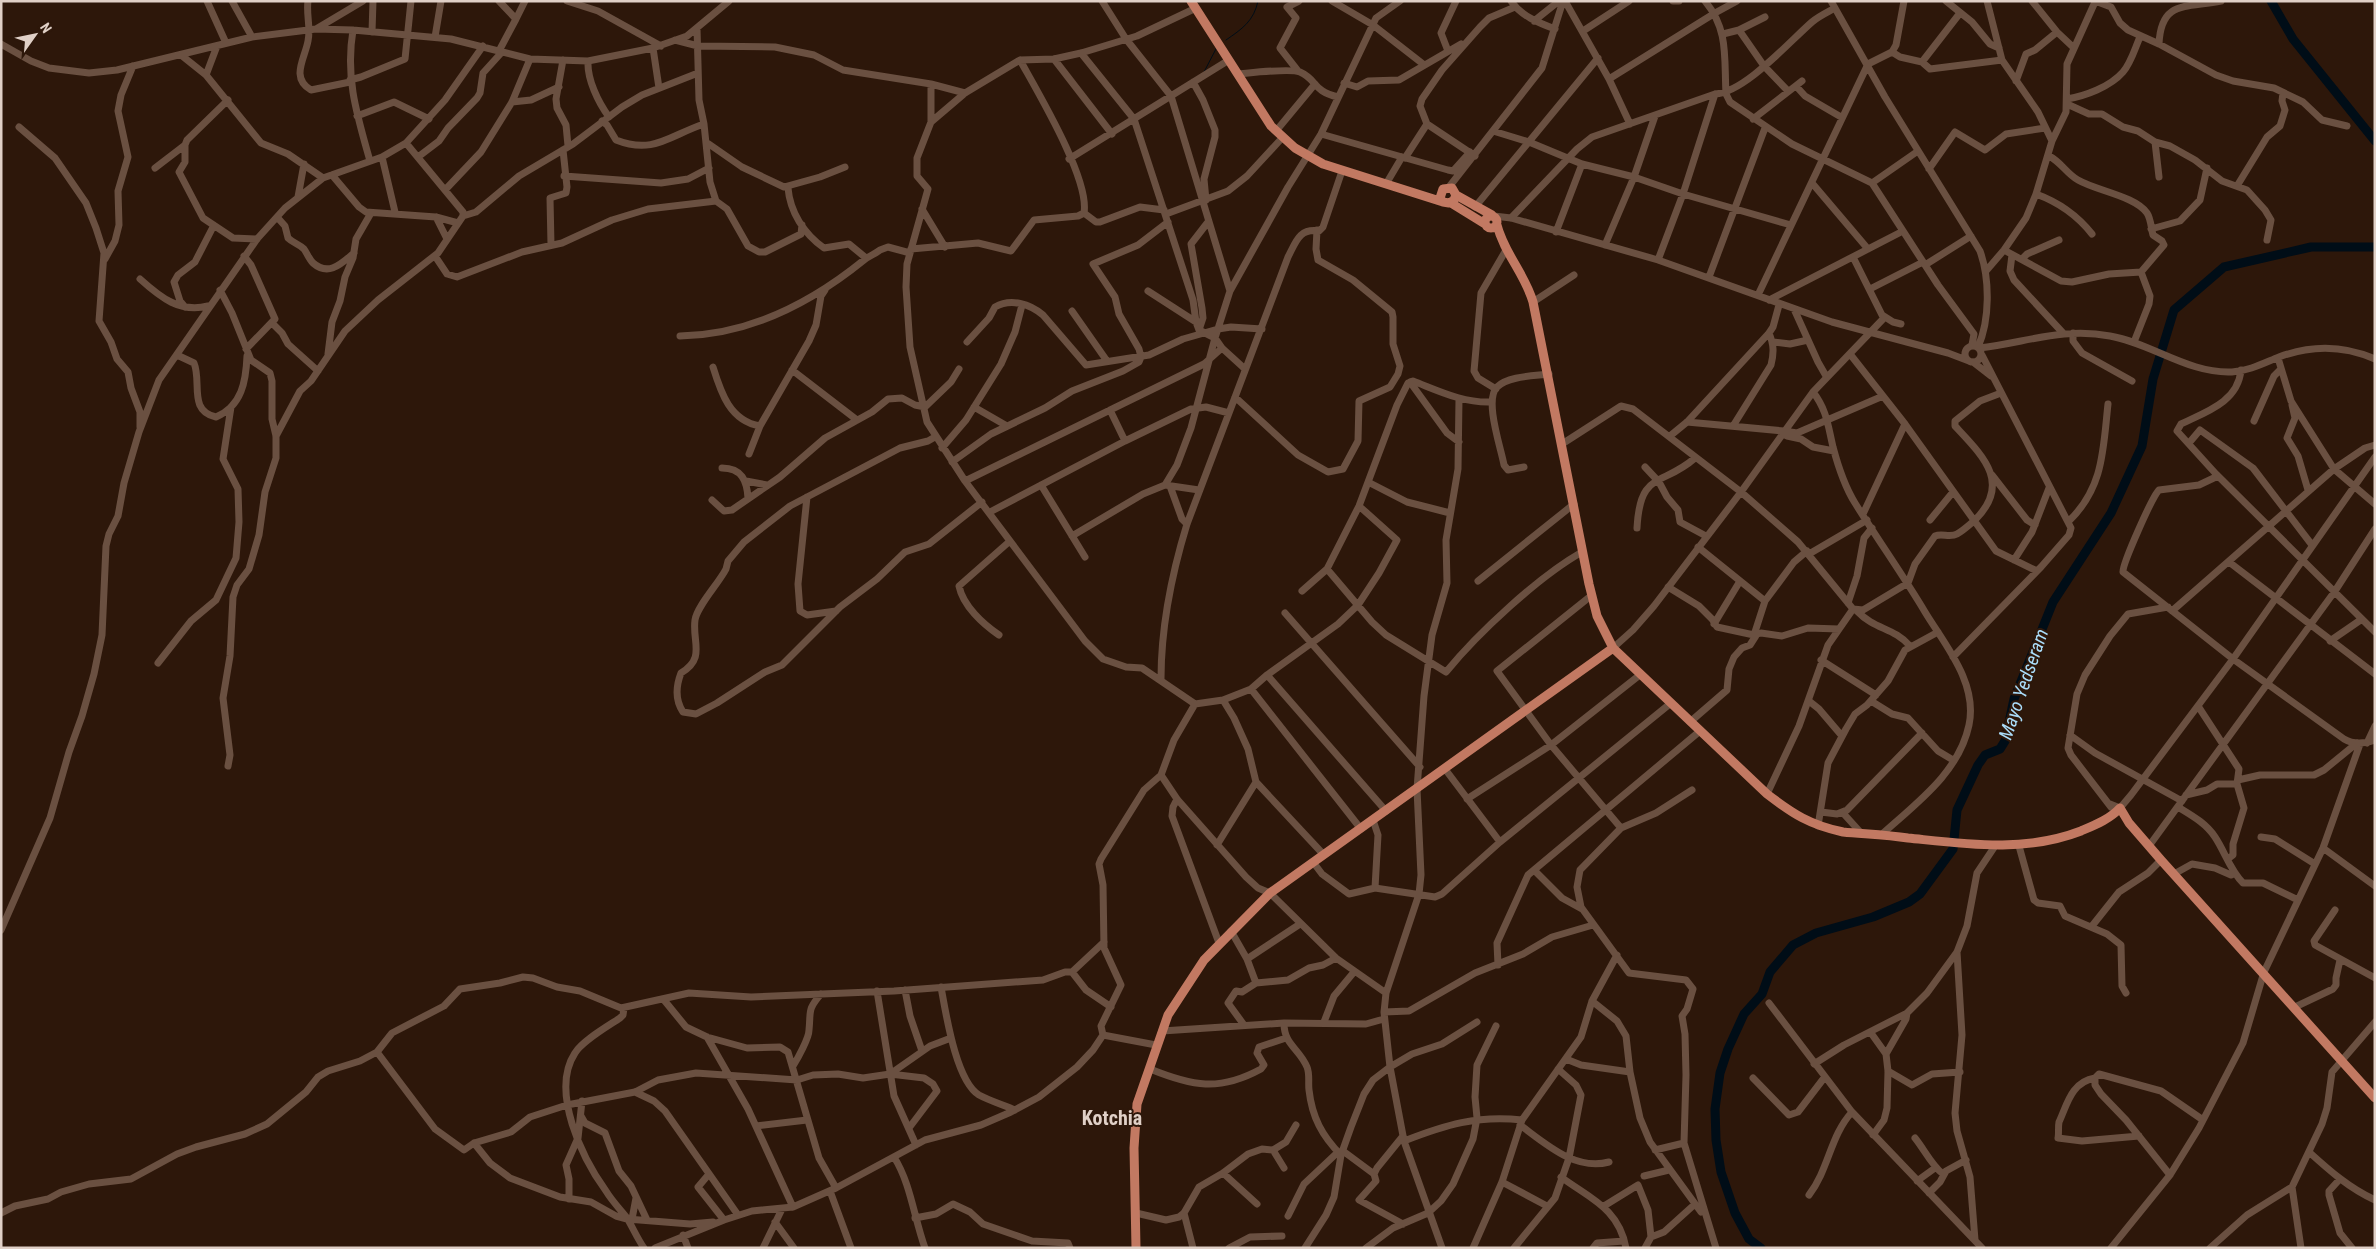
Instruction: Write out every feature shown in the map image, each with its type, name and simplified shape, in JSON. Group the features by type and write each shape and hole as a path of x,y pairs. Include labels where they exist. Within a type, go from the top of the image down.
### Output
{"main road":[{"path":"1194,5 1279,134 1307,156 1342,171 1420,195 1450,195 1475,207 1495,220 1505,248"},
{"path":"1450,195 1486,225 1505,248 1526,283 1533,302 1549,374 1592,596 1600,622 1613,648 1767,794 1793,814 1818,826 1862,834 1977,845 2019,846 2063,838 2090,828 2117,811 2264,972 2375,1098"},
{"path":"1486,225 1486,218 1495,220"},
{"path":"1136,1248 1134,1148 1137,1104 1162,1031 1181,993 1204,960 1230,931 1270,893 1613,648"}],"street":[{"path":"206,1 226,43"},
{"path":"232,1 252,37"},
{"path":"308,1 306,13 312,30"},
{"path":"363,1 312,30 300,70 302,82 311,90 350,81 403,60 406,57 411,1"},
{"path":"372,32 373,1"},
{"path":"435,37 441,1"},
{"path":"499,1 507,12 516,19"},
{"path":"418,157 439,141 448,128 477,98 480,93 483,73 500,52 525,1"},
{"path":"568,1 598,11 657,47"},
{"path":"1,44 31,61 49,68 89,72 133,66 252,37 312,30 354,30 435,37 483,46 530,59 588,61 657,47 675,40 697,28 728,1"},
{"path":"1102,1 1126,39 1171,96 1230,291"},
{"path":"1299,1 1287,7 1296,18 1280,48 1298,71 1315,84 1322,93 1338,96"},
{"path":"1332,1 1373,25 1423,64"},
{"path":"1187,524 1182,519 1168,485 1177,465 1196,408 1230,291 1321,134 1373,25 1381,14 1400,1"},
{"path":"1448,51 1441,33 1456,1"},
{"path":"1534,21 1562,1"},
{"path":"1321,134 1453,171 1493,131 1542,68 1556,29 1562,1"},
{"path":"1562,1 1583,31 1610,79 1630,124"},
{"path":"1583,31 1629,1"},
{"path":"1673,1 1680,1"},
{"path":"1705,1 1714,13 1724,34 1726,94 1738,109 1765,128 1872,184 1924,264 1974,334 1979,361 1971,362"},
{"path":"1610,79 1728,3 1737,1"},
{"path":"1758,295 1812,184 1841,117 1868,64 1892,52 1896,45 1904,1"},
{"path":"1946,1 1972,22 1990,44 2000,48"},
{"path":"1987,1 2002,60 2038,112 2052,141"},
{"path":"2032,1 2057,32 2074,48"},
{"path":"2159,44 2161,25 2168,13 2180,7 2222,1"},
{"path":"1986,271 2004,250 2026,218 2036,194 2052,141 2066,112 2067,64 2095,2 2110,7 2120,23 2140,37 2159,44 2216,75 2233,81 2266,85 2303,102 2322,120 2347,126"},
{"path":"1472,154 1427,124 1420,106 1422,99 1470,38 1490,18 1513,4 1534,21 1556,29"},
{"path":"1515,220 1569,157 1592,137 1715,94 1726,94 1764,66 1833,4 1918,152 1980,251 1986,271 1985,325 1977,350 2049,488 2069,521 2071,528 2069,535 2037,571 1954,658"},
{"path":"931,122 965,93 1020,60 1054,59 1081,54 1126,39 1194,5"},
{"path":"1922,62 1960,13"},
{"path":"1724,34 1739,30 1765,17"},
{"path":"697,28 699,100 704,124 710,182 716,201 727,209 748,246 759,252 765,252 801,234 802,225"},
{"path":"354,30 349,54 350,81 357,116 370,161"},
{"path":"1739,30 1764,66 1788,91"},
{"path":"2016,81 2026,54 2035,50 2057,32"},
{"path":"2066,101 2080,97 2116,78 2124,71 2140,37"},
{"path":"1344,83 1357,86 1368,81 1399,80 1423,64 1470,38"},
{"path":"675,40 698,46 775,47 814,55 843,70 931,84 965,93"},
{"path":"206,75 217,46"},
{"path":"1,930 50,818 94,674 102,635 106,546 109,534 118,516 124,483 139,432 159,380 208,306 256,239 277,217 298,197 323,178 382,157 406,142 429,119 483,46"},
{"path":"657,47 659,88"},
{"path":"1892,52 1900,57 1922,62 1930,69 2002,60"},
{"path":"1081,54 1134,119 1193,300 1196,322"},
{"path":"181,55 206,75 228,100 261,144 288,154 323,178"},
{"path":"1475,207 1598,58"},
{"path":"445,190 481,152 512,102 530,59"},
{"path":"1054,59 1112,134"},
{"path":"551,245 550,198 566,193 567,187 564,176 566,125 557,108 558,87 563,60"},
{"path":"1020,60 1052,117 1070,159 1082,189 1084,213 1096,222 1147,206 1166,215"},
{"path":"1070,159 1229,60"},
{"path":"588,61 588,72 596,95 609,117"},
{"path":"104,262 115,242 119,225 118,191 128,157 118,111 121,95 133,66"},
{"path":"1238,74 1298,71"},
{"path":"276,436 300,392 318,371 345,331 366,310 416,268 435,256 464,216 476,212 519,176 578,141 642,95 698,73"},
{"path":"1193,82 1203,100 1215,130 1215,137 1204,179 1204,201"},
{"path":"931,84 931,122 917,158 917,176 928,189 910,251 906,287 910,347 928,422 935,437 952,462 1080,636 1099,655 1104,659 1126,667 1142,668 1161,679 1195,704 1223,700 1251,689 1267,675 1311,644 1358,605 1379,573 1397,540 1359,506"},
{"path":"1141,357 1119,314 1115,296 1093,264 1138,245 1166,215 1228,191 1247,176 1315,84"},
{"path":"1753,119 1799,84 1805,96 1841,117"},
{"path":"512,102 542,96 558,87"},
{"path":"2237,186 2267,138 2280,126 2285,110 2282,101 2283,93"},
{"path":"1658,260 1683,194 1715,94"},
{"path":"154,168 185,145 228,100"},
{"path":"2066,101 2088,114 2102,114 2123,127 2138,131 2155,142 2170,146 2207,168 2222,181 2246,190 2268,214 2271,220 2267,240"},
{"path":"357,116 394,102 429,119"},
{"path":"1605,245 1634,177 1655,116"},
{"path":"602,122 607,125 616,140 642,146 666,141 704,124"},
{"path":"1386,184 1427,124"},
{"path":"19,127 55,158 86,203 101,242 104,262 100,286 99,321 111,342 117,359 128,372 131,388 140,412 139,432"},
{"path":"1709,277 1765,128"},
{"path":"1928,168 1954,132 1985,150 2006,134 2045,128"},
{"path":"1493,131 1529,142 1582,164 1634,177 1683,194 1791,225"},
{"path":"406,142 463,212 464,216"},
{"path":"706,142 742,167 788,188 845,167"},
{"path":"2155,142 2159,177"},
{"path":"185,145 185,162 179,172 201,215 233,238 239,240 256,239"},
{"path":"1872,184 1918,152"},
{"path":"1450,195 1472,154"},
{"path":"2004,250 2061,281 2072,282 2109,274 2142,272 2164,245 2162,241 2153,235 2149,218 2141,208 2124,197 2092,189 2069,175 2063,166 2049,156"},
{"path":"382,157 395,212"},
{"path":"298,197 304,164"},
{"path":"1556,232 1582,164"},
{"path":"564,176 661,183 688,179 709,168"},
{"path":"2151,229 2180,221 2200,200 2207,168"},
{"path":"1161,679 1161,651 1178,555 1187,524 1245,369 1297,238 1307,230 1317,230 1323,227 1342,171"},
{"path":"332,175 359,207 370,214 390,214 395,212 436,217 458,223"},
{"path":"1812,184 1868,249"},
{"path":"788,188 793,212 802,225 824,248 849,244 866,258"},
{"path":"2036,194 2053,200 2066,209 2092,234"},
{"path":"435,256 446,274 457,276 522,252 585,234 612,220 648,209 716,201"},
{"path":"922,209 945,247"},
{"path":"680,336 697,336 749,326 778,316 825,290 866,258 888,247 910,251 978,243 1011,251 1034,220 1078,216 1084,213"},
{"path":"328,357 332,322 355,252 356,239 370,214"},
{"path":"277,217 285,226 288,238 304,249 312,262 322,268 327,270 337,267 355,252"},
{"path":"436,217 447,240"},
{"path":"1495,220 1515,220 1658,260 1758,295 1779,305 1870,334 1948,353 1971,362 1991,376"},
{"path":"1202,331 1202,308 1191,244 1208,222"},
{"path":"185,307 180,301 174,282 178,275 198,258 201,247 214,225"},
{"path":"1235,397 1298,455 1328,472 1336,472 1348,463 1358,441 1359,401 1390,387 1395,382 1400,366 1393,344 1394,317 1392,312 1353,280 1318,260 1316,248 1317,230"},
{"path":"1769,300 1903,232"},
{"path":"1870,289 1924,264 1971,236"},
{"path":"2022,259 2027,254 2059,240"},
{"path":"1496,389 1485,383 1474,371 1477,348 1476,327 1480,293 1505,248"},
{"path":"2012,255 2011,275 2035,305 2063,333"},
{"path":"177,355 194,362 197,395 204,412 216,417 225,413 231,407 243,387 247,351 272,322 274,316 251,265 244,256"},
{"path":"1853,257 1884,318 1902,324"},
{"path":"2134,342 2150,296 2142,272"},
{"path":"1533,302 1574,275"},
{"path":"140,279 163,299 178,306 188,309 208,306"},
{"path":"220,290 232,313 251,360 270,373 272,380 272,419 276,436 276,458 264,492 259,536 248,569 237,585 233,597 230,656 223,698 230,754 228,766"},
{"path":"749,454 760,426 816,326 821,296 825,290"},
{"path":"1148,291 1196,322 1202,331 1215,338 1222,348 1245,369"},
{"path":"967,342 989,318 995,307 1012,302 1036,309 1083,363 1092,364 1141,357 1202,331 1230,327 1262,329"},
{"path":"942,448 974,407 1001,364 1015,332 1022,305"},
{"path":"1670,436 1688,422 1774,327 1779,305"},
{"path":"1794,309 1826,376"},
{"path":"1072,311 1107,362"},
{"path":"1613,648 1633,630 1668,587 1826,376 1884,318"},
{"path":"272,322 282,333 288,344 318,371"},
{"path":"1733,426 1771,365 1774,354 1773,342 1769,333"},
{"path":"2072,333 2073,341 2082,353 2132,381"},
{"path":"1948,353 2000,346 2048,334 2072,333 2096,334 2134,342 2211,371 2241,370 2300,351 2323,348 2347,350 2375,359"},
{"path":"1773,342 1790,344 1808,340"},
{"path":"966,481 1209,360 1222,348"},
{"path":"1971,362 1965,354 1977,350"},
{"path":"1850,354 1905,424 1996,551 2037,571"},
{"path":"952,462 975,444 1006,426 1045,408 1072,391 1128,368 1139,362 1141,357"},
{"path":"2278,358 2295,418 2287,438 2298,456 2308,490"},
{"path":"713,367 720,394 745,423 760,426"},
{"path":"712,500 728,512 780,477 825,438 857,420 888,399 896,397 915,406 924,407 951,382 959,369"},
{"path":"2254,421 2274,376 2281,369"},
{"path":"792,370 857,420"},
{"path":"2241,370 2240,383 2226,401 2177,427 2177,431 2218,476 2375,632"},
{"path":"1524,466 1508,470 1504,465 1491,402 1496,389 1507,382 1549,374"},
{"path":"1302,590 1327,569 1359,506 1405,386 1413,381 1459,399 1491,402"},
{"path":"1410,382 1447,433 1460,442"},
{"path":"1813,392 1822,404 1828,419 1834,450 1846,485 1954,658 1969,693 1971,707 1969,726 1953,760 1934,789 1880,835"},
{"path":"1853,607 1871,606 1908,583 1915,564 1935,536 1956,535 1984,511 1993,495 1993,483 1990,474 1982,456 1955,426 1954,421 1980,401 2001,393"},
{"path":"1688,422 1794,434 1883,396"},
{"path":"1442,1248 1403,1138 1390,1066 1384,1016 1386,993 1419,894 1421,876 1417,789 1432,634 1448,583 1446,540 1458,469 1460,442 1459,399"},
{"path":"2291,402 2334,469 2375,504"},
{"path":"2069,521 2089,494 2100,471 2108,404"},
{"path":"1562,444 1620,406 1626,406 1670,436 1695,458 1741,492 1808,553 1853,607 1878,628 1894,632 1910,646"},
{"path":"158,663 191,621 216,600 236,558 239,522 238,489 224,459 231,407"},
{"path":"974,407 1006,426"},
{"path":"990,512 1125,441 1196,408 1206,407 1229,413"},
{"path":"1110,410 1125,441"},
{"path":"1690,722 1727,690 1729,669 1734,657 1742,648 1750,645 1755,635 1765,601 1794,562 1865,517 1905,424"},
{"path":"2189,443 2198,431 2207,434 2253,468 2312,545"},
{"path":"1783,432 1813,447 1834,450"},
{"path":"935,437 928,441 900,448 790,506 766,526 751,535 728,561 726,570 696,617 697,652 688,668 680,676 677,699 683,712 696,714 739,690 765,672 782,665 836,611 877,579 905,552 929,544 982,502"},
{"path":"2375,445 2365,448 2334,469 2268,525 2229,562 2170,609 2128,614 2114,630 2077,694 2068,748 2070,755 2117,811 2233,659 2375,457"},
{"path":"1637,528 1642,497 1657,479 1683,469 1695,458"},
{"path":"1646,467 1657,479 1666,497 1678,510 1680,522 1706,536"},
{"path":"722,468 738,471 746,481 748,498"},
{"path":"1990,474 2004,487 2027,520 2035,525"},
{"path":"2218,476 2199,485 2158,490 2147,509 2140,530 2124,562 2123,572 2233,659 2344,739 2361,743 2375,740"},
{"path":"746,481 767,485"},
{"path":"1368,482 1407,502 1450,513"},
{"path":"1041,485 1086,557"},
{"path":"1072,536 1144,494 1168,485 1200,490"},
{"path":"2014,560 2035,525 2049,488"},
{"path":"1930,520 1953,492"},
{"path":"807,497 798,584 800,611 807,615 836,611"},
{"path":"1478,581 1574,504"},
{"path":"1767,794 1809,701 1821,660 1853,607 1864,538 1872,528"},
{"path":"2149,846 2269,684 2335,591 2375,530"},
{"path":"999,635 978,616 959,586 1010,541"},
{"path":"1698,547 1765,601"},
{"path":"1327,569 1386,635 1446,672 1472,643 1525,594 1548,575 1582,552"},
{"path":"2229,562 2375,674"},
{"path":"1714,624 1740,581"},
{"path":"1668,587 1699,606 1717,627 1755,635 1782,636 1808,628 1827,627 1839,629"},
{"path":"1592,596 1497,671 1578,780 1621,828"},
{"path":"1285,613 1420,767"},
{"path":"2330,641 2362,619"},
{"path":"1818,826 1828,763 1855,714 1874,698 1888,681 1905,650 1938,632"},
{"path":"1821,660 1874,698 1892,714 1906,716 1938,751 1953,760"},
{"path":"1467,799 1551,745 1641,674"},
{"path":"1267,675 1386,811"},
{"path":"1251,689 1361,829"},
{"path":"1223,700 1234,718 1248,750 1256,782 1324,855"},
{"path":"1809,701 1819,709 1842,736"},
{"path":"1313,862 1322,874 1349,894 1375,888 1436,897 1442,894 1500,842 1671,703"},
{"path":"655,1248 720,1221 752,1211 782,1209 793,1206 833,1189 916,1145 981,1125 1015,1110 1038,1097 1077,1067 1093,1050 1103,1035 1101,1026 1121,985 1106,953 1104,942 1102,885 1099,864 1144,790 1161,775 1174,740 1195,704"},
{"path":"2198,706 2237,765 2238,782 2244,808 2233,844 2233,855 2229,858"},
{"path":"2182,801 2217,784 2238,782 2260,775 2314,775 2361,743 2375,726"},
{"path":"1498,965 1497,944 1524,880 1700,731"},
{"path":"1843,813 1922,733"},
{"path":"2070,735 2095,753 2144,778 2182,801 2203,824 2229,858 2233,874 2243,883 2263,883 2298,900"},
{"path":"2111,1248 2170,1175 2203,1120 2242,1043 2264,972 2323,848 2361,743"},
{"path":"1445,769 1500,842"},
{"path":"1161,775 1177,799 1216,845 1258,888 1270,893 1336,958 1386,993"},
{"path":"1216,845 1256,782"},
{"path":"1692,790 1656,813 1621,828 1580,870 1577,887 1582,909 1629,973 1686,980 1693,989 1687,1009 1682,1016 1685,1034 1686,1076 1684,1143 1705,1218 1716,1248"},
{"path":"1177,799 1173,807 1172,816 1219,943"},
{"path":"1820,812 1843,813 1862,834"},
{"path":"1373,820 1378,835 1375,888"},
{"path":"2261,837 2275,839 2315,864"},
{"path":"1814,1064 1844,1045 1871,1033 1907,1013 1926,993 1957,952 1966,926 1977,873 1995,846"},
{"path":"2019,846 2034,900 2038,903 2060,906 2065,916 2092,926 2121,945 2122,986 2126,993"},
{"path":"2323,848 2375,886"},
{"path":"2092,926 2119,892 2148,873 2161,860"},
{"path":"2174,874 2192,864 2215,868 2231,875 2233,874"},
{"path":"1534,870 1562,898 1582,909"},
{"path":"2335,910 2314,941 2319,949 2375,978"},
{"path":"1247,959 1300,924"},
{"path":"1162,1031 1284,1023 1366,1024 1384,1016 1409,1010 1475,973 1523,954 1552,937 1593,925"},
{"path":"1230,931 1247,959 1256,982"},
{"path":"1,1213 16,1206 48,1199 61,1192 89,1184 131,1179 147,1173 172,1156 196,1147 249,1133 278,1116 306,1092 318,1077 328,1070 360,1061 377,1052 392,1033 444,1006 460,989 500,983 523,977 580,991 624,1008 689,993 751,996 821,994 1044,980 1065,972 1072,972 1104,942"},
{"path":"1957,952 1962,1035 1955,1113 1957,1131 1970,1177 1975,1240"},
{"path":"1473,1248 1502,1182 1521,1123 1581,1037 1592,1001 1617,955"},
{"path":"1244,1025 1228,1001 1236,992 1242,992 1256,982 1288,980 1309,968 1323,965 1336,958"},
{"path":"2295,1007 2333,989 2336,985 2340,960"},
{"path":"1072,972 1086,990 1110,1007"},
{"path":"1324,1022 1334,996 1354,972"},
{"path":"941,987 951,1038 968,1085 979,1095 1015,1110"},
{"path":"906,990 910,1016 922,1050"},
{"path":"877,991 894,1096 916,1145"},
{"path":"793,1066 810,1031 809,1011 821,994"},
{"path":"664,1000 686,1027 707,1037 747,1048 780,1047 788,1052 807,1120 833,1189 851,1248"},
{"path":"1592,1001 1617,1021 1626,1036 1630,1072 1640,1118 1655,1150 1705,1218"},
{"path":"1769,1003 1824,1078 1852,1112 1982,1248"},
{"path":"624,1008 623,1015 620,1018 581,1045 574,1053 565,1086 578,1138 605,1191 630,1219 643,1247"},
{"path":"1886,1054 1906,1019 1907,1013"},
{"path":"1305,1248 1326,1215 1334,1198 1341,1153 1364,1094 1373,1080 1390,1066 1412,1054 1442,1044 1477,1022"},
{"path":"2210,1248 2247,1215 2292,1187 2328,1108 2332,1072 2375,1022"},
{"path":"1284,1023 1286,1038 1308,1071 1314,1117 1320,1130 1341,1153 1374,1174 1376,1181 1359,1200 1403,1224"},
{"path":"1366,1248 1394,1228 1428,1212 1442,1200 1460,1170 1474,1139 1477,1118 1474,1097 1477,1065 1496,1026"},
{"path":"1871,1033 1886,1054 1888,1070 1887,1108 1884,1120 1873,1135"},
{"path":"1103,1035 1156,1045"},
{"path":"707,1037 756,1126 793,1206"},
{"path":"890,1074 922,1050 951,1038"},
{"path":"1150,1069 1195,1084 1217,1085 1228,1083 1261,1069 1264,1065 1257,1053 1259,1047 1286,1038"},
{"path":"377,1052 435,1129 464,1150 474,1143 511,1132 530,1117 568,1104 635,1092 658,1080 696,1073 797,1080 813,1075 838,1074 863,1078 890,1074 924,1078 936,1088 934,1096 909,1128"},
{"path":"1566,1059 1582,1064 1630,1072"},
{"path":"1514,1248 1555,1198 1569,1158 1581,1095 1576,1085 1558,1069"},
{"path":"1888,1070 1912,1085 1932,1074 1960,1072"},
{"path":"2139,1136 2082,1141 2058,1138 2059,1123 2062,1119 2066,1101 2082,1083 2095,1078 2099,1074 2161,1091 2203,1120"},
{"path":"1753,1078 1789,1115 1798,1112 1824,1078"},
{"path":"2095,1078 2095,1085 2101,1094 2139,1136 2170,1175"},
{"path":"635,1092 654,1101 664,1111 738,1216"},
{"path":"569,1199 569,1179 566,1165 578,1138 582,1101"},
{"path":"1809,1195 1821,1178 1840,1127 1852,1112"},
{"path":"581,1116 585,1123 605,1133 619,1171 647,1220"},
{"path":"1374,1174 1403,1138 1477,1118 1521,1123 1569,1158 1598,1165 1609,1162"},
{"path":"756,1126 807,1120"},
{"path":"1136,1212 1166,1220 1184,1214 1199,1187 1223,1173 1248,1154 1262,1149 1272,1150 1286,1142 1296,1125"},
{"path":"1915,1138 1930,1157 1935,1168 1943,1174"},
{"path":"474,1143 490,1163 510,1178 569,1199 599,1204 616,1216 690,1224 720,1221"},
{"path":"1655,1150 1684,1143"},
{"path":"1272,1150 1284,1168"},
{"path":"2309,1152 2339,1180 2356,1192 2375,1200"},
{"path":"1288,1216 1304,1184 1341,1153"},
{"path":"894,1157 905,1175 914,1218 925,1248"},
{"path":"1929,1193 1940,1182 1943,1174 1966,1160"},
{"path":"1917,1181 1935,1168"},
{"path":"1644,1176 1669,1170"},
{"path":"1223,1173 1257,1204"},
{"path":"709,1174 698,1187 720,1221"},
{"path":"1561,1177 1604,1206 1625,1244"},
{"path":"2339,1180 2329,1195 2340,1233 2352,1248"},
{"path":"1502,1182 1547,1206"},
{"path":"1604,1206 1638,1185 1648,1210 1651,1237 1645,1248"},
{"path":"2292,1187 2301,1248"},
{"path":"630,1219 636,1198"},
{"path":"914,1218 936,1214 953,1204 970,1212 983,1224 1032,1241 1068,1243 1070,1248"},
{"path":"1651,1237 1664,1232 1695,1204"},
{"path":"763,1248 782,1209"},
{"path":"1184,1214 1193,1248"},
{"path":"775,1222 794,1248"},
{"path":"683,1235 688,1248"},
{"path":"1229,1248 1250,1238 1282,1236"},
{"path":"1593,1248 1597,1243 1625,1244"}],"waterway":[{"path":"1226,40 1242,28 1250,19 1254,14 1258,1"},
{"name":"Mayo Yedseram","path":"2271,1 2293,39 2375,141"},
{"path":"1204,72 1217,47"},
{"name":"Mayo Yedseram","path":"1761,1248 1749,1239 1735,1213 1721,1172 1716,1140 1715,1109 1720,1073 1728,1049 1744,1014 1762,994 1770,972 1793,945 1816,933 1873,917 1909,902 1920,894 1953,849 1957,810 1978,765 1985,755 2000,749 2005,741 2014,699 2053,602 2111,513 2142,446 2153,379 2174,310 2224,267 2311,247 2375,247"}],"district":[{"name":"Kotchia","path":"1112,1118"}]}
